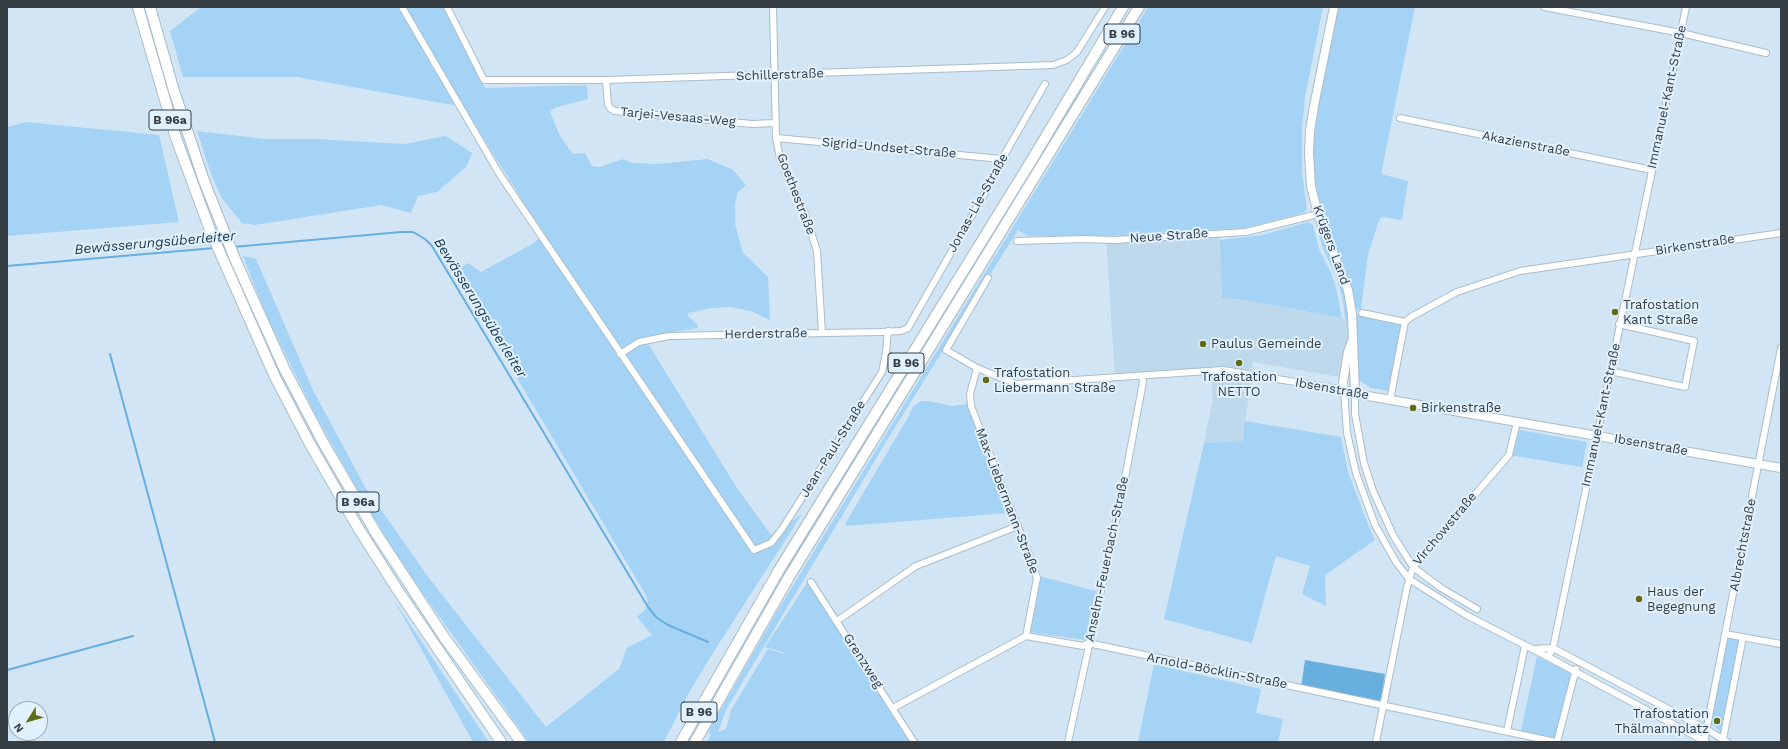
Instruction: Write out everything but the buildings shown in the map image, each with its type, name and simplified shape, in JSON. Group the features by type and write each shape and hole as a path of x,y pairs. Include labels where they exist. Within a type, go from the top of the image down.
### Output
{"main road":[{"name":"B 96a","path":"138,7 176,138 210,230 262,349 310,444 357,526 397,590 501,742"},
{"name":"B 96a","path":"150,7 174,91 204,181 221,226 235,260 294,387 324,444 376,533 444,638 521,742"},
{"name":"B 96","path":"681,742 779,570 1033,158 1123,7"},
{"name":"B 96","path":"695,742 789,577 1139,7"}],"street":[{"path":"402,7 500,175 620,354"},
{"name":"Schillerstraße","path":"447,7 484,80 606,80 1045,66 1061,63 1073,56 1105,7"},
{"name":"Goethestraße","path":"772,7 776,138 780,158 805,214 817,251 822,333"},
{"name":"Krügers Land","path":"1334,7 1310,130 1310,169 1318,214 1348,290 1352,314 1355,392"},
{"path":"1544,7 1681,33 1766,53"},
{"name":"Immanuel-Kant-Straße","path":"1548,657 1553,648 1619,324 1686,7"},
{"name":"Tarjei-Vesaas-Weg","path":"606,80 608,104 614,111 752,124 775,123"},
{"name":"Jonas-Lie-Straße","path":"913,321 1045,84"},
{"name":"Akazienstraße","path":"1400,118 1652,170"},
{"name":"Sigrid-Undset-Straße","path":"776,138 1002,159"},
{"name":"Neue Straße","path":"1017,241 1084,239 1114,240 1246,232 1318,214"},
{"name":"Birkenstraße","path":"1405,322 1411,316 1457,292 1520,271 1781,232"},
{"name":"Ibsenstraße","path":"988,278 946,350 977,368 1016,384 1230,370 1355,392 1390,400 1781,468"},
{"path":"1362,314 1405,322 1390,400"},
{"name":"Herderstraße","path":"620,354 639,342 669,336 902,331 908,328 913,321"},
{"path":"1610,371 1685,387 1693,349 1694,341 1619,324"},
{"name":"Jean-Paul-Straße","path":"620,354 754,550 771,543 782,530 882,372 886,353 888,331"},
{"name":"Krügers Land","path":"1344,390 1343,382 1348,352 1352,341"},
{"name":"Albrechtstraße","path":"1704,742 1781,348"},
{"name":"Max-Liebermann-Straße","path":"977,368 970,394 971,406 1018,526 1036,578 1026,636"},
{"name":"Anselm-Feuerbach-Straße","path":"1068,742 1088,643 1122,494 1143,382 1142,376"},
{"path":"1344,390 1347,433 1358,480 1376,525 1396,562 1409,579 1466,615 1548,657 1704,742"},
{"path":"1355,392 1355,414 1359,439 1373,491 1393,535 1413,567 1441,588 1476,609"},
{"name":"Virchowstraße","path":"1376,742 1409,579 1413,567 1509,455 1517,422"},
{"path":"837,621 916,566 1018,526"},
{"name":"Grenzweg","path":"811,582 914,742"},
{"path":"1726,634 1781,644"},
{"path":"893,708 1026,636"},
{"name":"Arnold-Böcklin-Straße","path":"1026,636 1083,646 1088,643 1199,668 1384,705 1557,742"},
{"path":"1531,649 1553,648 1725,740 1743,638"},
{"path":"1506,731 1525,646"},
{"path":"1557,742 1578,662"}],"shaded area":[{"path":"201,7 447,7 485,88 587,85 588,99 554,108 550,112 560,136 573,154 585,153 592,166 600,167 622,159 633,163 658,164 708,159 733,170 746,185 738,192 735,204 735,224 743,253 768,277 770,320 751,311 730,307 711,308 688,313 688,316 698,325 698,328 644,337 737,488 771,535 802,514 688,694 664,742 529,742 402,564 358,491 316,416 265,313 243,256 256,259 312,388 365,487 429,578 546,727 619,669 627,648 652,635 637,617 648,607 647,597 454,272 468,263 481,272 532,244 544,235 464,107 297,77 183,77 170,31"},
{"path":"1148,7 1323,7 1305,97 1302,128 1302,171 1307,210 1303,213 1245,228 1106,236 1028,236 1018,230 889,437 726,710 718,732 726,729 731,710 768,649 787,655 765,647 811,577 811,582 914,742 707,742 711,735 708,732 778,610"},
{"path":"1338,7 1415,7 1381,174 1408,181 1402,220 1381,217 1368,255 1361,309 1355,310 1350,281 1322,215 1316,190 1313,162 1314,125"},
{"path":"26,122 159,135 179,222 7,236 7,127"},
{"path":"197,131 265,139 317,139 404,144 446,136 472,153 466,167 437,192 418,196 411,213 381,205 255,225 242,223 223,200 212,177"},
{"path":"1315,221 1345,291 1349,319 1345,319 1343,300 1337,278 1323,249"},
{"path":"1308,222 1313,225 1319,249 1331,273 1336,288 1342,318 1244,300 1222,298 1220,240 1263,235"},
{"path":"1220,230 1222,298 1244,300 1357,321 1358,380 1253,362 1243,441 1204,443 1213,398 1210,370 1115,378 1106,236"},
{"path":"1356,315 1400,322 1403,326 1388,391 1371,388 1359,380"},
{"path":"921,401 952,406 969,404 1007,513 847,526 845,524 913,407"},
{"path":"1245,421 1341,437 1348,472 1375,540 1325,575 1326,606 1302,594 1310,566 1276,556 1252,643 1164,619 1204,443 1243,441"},
{"path":"1515,429 1587,442 1582,467 1509,455"},
{"path":"1039,576 1096,591 1085,640 1028,632"},
{"path":"394,600 461,701 489,742 473,742"},
{"path":"1726,635 1742,638 1722,733 1709,721"},
{"path":"1537,656 1572,674 1556,739 1521,731"},
{"path":"1305,660 1385,674 1380,704 1301,688"},
{"path":"1154,664 1261,689 1256,713 1283,719 1278,742 1138,742"}],"waterway":[{"name":"Bewässerungsüberleiter","path":"233,247 401,232 413,232 425,239 432,246 648,607 657,618 668,625 708,642"},
{"name":"Bewässerungsüberleiter","path":"7,266 215,248"},
{"path":"110,354 215,742"},
{"path":"7,670 133,636"}],"place":[{"name":"Trafostation Kant Straße","path":"1615,312"},
{"name":"Paulus Gemeinde","path":"1203,344"},
{"name":"Trafostation NETTO","path":"1239,363"},
{"name":"Trafostation Liebermann Straße","path":"986,380"},
{"name":"Birkenstraße","path":"1413,408"},
{"name":"Haus der Begegnung","path":"1639,599"},
{"name":"Trafostation Thälmannplatz","path":"1717,721"}]}
